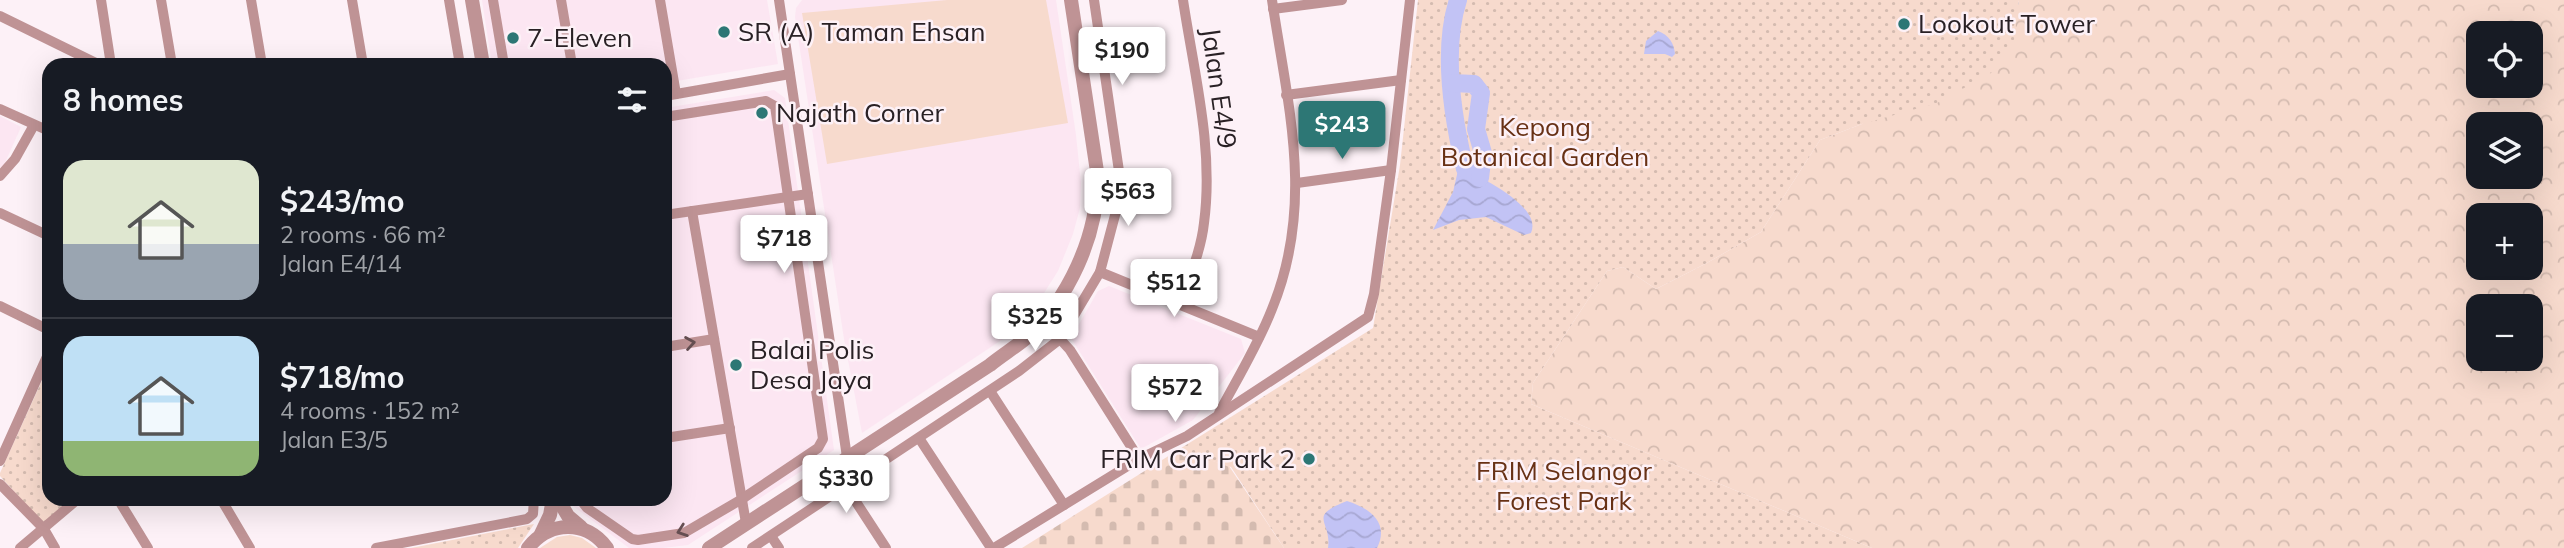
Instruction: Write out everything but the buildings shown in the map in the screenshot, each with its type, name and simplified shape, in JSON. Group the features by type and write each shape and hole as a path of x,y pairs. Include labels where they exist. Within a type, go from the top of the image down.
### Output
{"street":[{"path":"101,0 110,58"},
{"path":"161,0 171,58"},
{"path":"251,0 261,58"},
{"path":"352,0 362,58"},
{"path":"449,0 459,58"},
{"path":"472,0 482,58"},
{"path":"493,0 503,58"},
{"path":"561,0 571,58"},
{"path":"660,0 666,58"},
{"path":"779,0 808,194 845,485 886,548"},
{"path":"709,548 990,365 1032,331 1063,293 1076,266 1096,209 1098,178 1071,0"},
{"path":"752,548 1019,372 1059,339 1100,272 1119,200 1120,178 1094,0"},
{"name":"Jalan E4/9","path":"1180,304 1202,237 1207,168 1183,0"},
{"path":"1217,416 1273,307 1287,262 1296,211 1297,183 1273,5 1342,0"},
{"path":"919,438 992,548 1139,459 1187,436 1368,317 1374,294 1391,170 1410,0"},
{"path":"0,16 86,58"},
{"path":"672,95 790,74"},
{"path":"1286,95 1401,80"},
{"path":"587,506 632,539 684,533 742,499 818,448 823,439 775,106 766,102 672,116"},
{"path":"0,109 42,128"},
{"path":"0,176 15,159 34,124"},
{"path":"1297,183 1391,170"},
{"path":"1098,178 1120,178"},
{"path":"672,214 808,194"},
{"path":"692,211 746,523"},
{"path":"0,213 42,233"},
{"path":"1100,272 1259,337"},
{"path":"0,306 42,327"},
{"path":"672,346 714,339"},
{"path":"1059,339 1070,351 1139,459"},
{"path":"0,461 42,368"},
{"path":"990,391 1064,505"},
{"path":"672,437 730,428"},
{"path":"0,484 44,529 55,548"},
{"path":"20,548 70,506"},
{"path":"122,506 148,548"},
{"path":"225,506 250,548"},
{"path":"376,548 527,519 533,513 534,506"},
{"path":"532,543 544,532 552,506"},
{"path":"562,506 568,516 608,548"},
{"path":"532,543 559,527 582,528"},
{"path":"771,536 779,548"}],"shaded area":[{"path":"482,0 767,0 778,64 672,82 672,58 491,58"},
{"path":"802,0 1056,0 1076,135 1081,183 1080,208 1058,271 1037,304 1003,339 862,433 844,339 795,17 796,8"},
{"path":"774,90 785,98 834,450 688,545 629,548 573,506 672,506 672,107"},
{"path":"0,116 21,127 4,165 0,168"},
{"path":"1109,286 1241,339 1245,353 1193,420 1141,449 1071,338 1098,291"}],"green space":[{"path":"947,0 1046,0 1068,123 827,164 802,13"},
{"name":"Kepong Botanical Garden","path":"1418,0 2019,0 2014,40 1991,73 1937,103 1862,124 1820,140 1761,232 1656,289 1623,267 1607,271 1533,383 1531,404 1872,548 1284,548 1231,467 1178,450 1373,328 1400,165"},
{"path":"2019,0 2564,0 2564,548 1872,548 1531,404 1533,383 1607,271 1623,267 1656,289 1761,232 1820,140 1862,124 2019,4"},
{"path":"42,380 42,506 64,506 44,524 0,473"},
{"path":"1178,450 1229,466 1284,548 1022,548"},
{"path":"534,524 518,548 411,548"},
{"path":"570,535 582,538 596,548 540,548 557,537"}],"water":[{"path":"1658,31 1672,43 1675,54 1672,57 1665,54 1644,54 1646,41"},
{"path":"1459,166 1494,185 1519,203 1532,223 1531,233 1524,235 1486,217 1459,220 1433,230 1453,192"},
{"path":"1347,501 1375,517 1381,531 1377,548 1328,548 1324,516 1327,511"}],"waterway":[{"path":"1458,0 1453,19 1450,62 1453,106 1465,169"},
{"path":"1452,83 1474,84 1481,93 1476,129 1483,153 1480,178"}],"place":[{"name":"Lookout Tower","path":"1904,24"},
{"name":"SR (A) Taman Ehsan","path":"724,32"},
{"name":"7-Eleven","path":"513,38"},
{"name":"Najath Corner","path":"762,113"},
{"name":"Balai Polis Desa Jaya","path":"736,365"},
{"name":"FRIM Car Park 2","path":"1309,459"}],"park label":[{"name":"FRIM Selangor Forest Park","path":"1564,486"}]}
